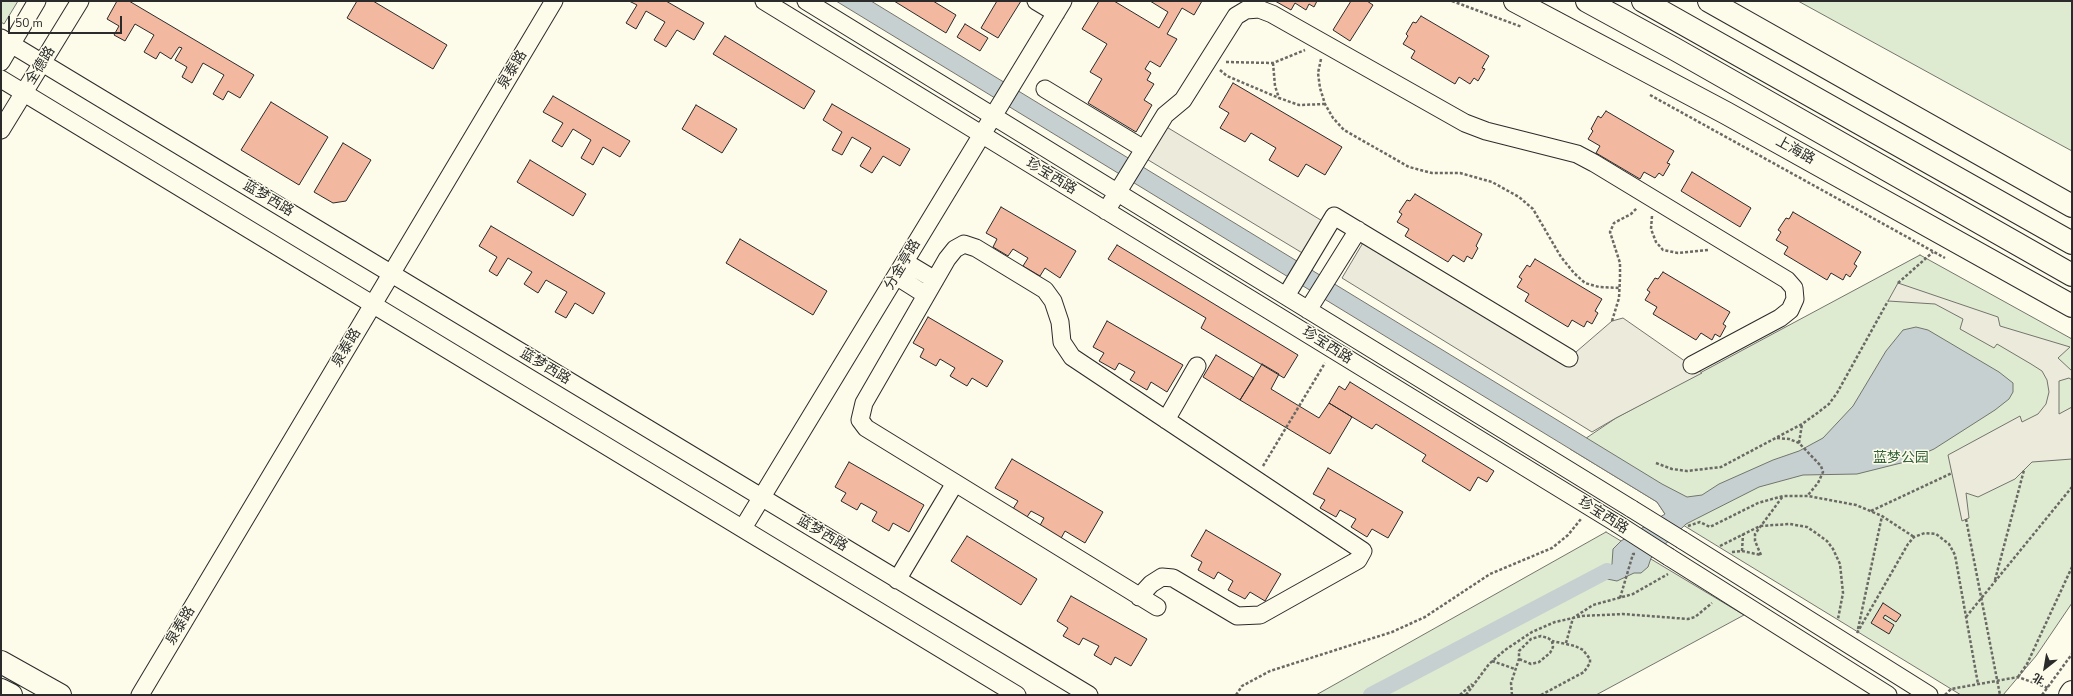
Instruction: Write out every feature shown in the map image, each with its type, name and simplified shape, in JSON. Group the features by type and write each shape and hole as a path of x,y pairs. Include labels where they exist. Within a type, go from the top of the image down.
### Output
{"main road":[{"name":"上海路","path":"1515,1 1726,113 2072,306"},
{"name":"上海路","path":"1587,1 1673,48 2072,275"},
{"path":"1643,1 2072,243"},
{"path":"1709,1 2072,206"},
{"path":"1,662 60,695"},
{"path":"1,690 10,695"}],"street":[{"path":"1,62 6,41 37,1"},
{"name":"全德路","path":"1,130 80,1"},
{"name":"泉泰路","path":"140,695 554,1"},
{"name":"珍宝西路","path":"764,1 1616,523 1888,695"},
{"path":"1036,1 1059,7"},
{"name":"珍宝西路","path":"814,3 993,116 1308,310 1632,508 1683,536 1703,554 1929,695"},
{"name":"分金亭路","path":"742,528 1059,7"},
{"path":"1106,210 1165,115 1183,100 1236,16 1246,10 1259,9 1272,14 1321,41 1465,123 1486,131 1577,154 1651,197 1787,280 1794,288 1795,299 1790,310 1780,318 1692,365"},
{"name":"蓝梦西路","path":"6,41 1089,695"},
{"path":"1,79 1017,695"},
{"path":"1045,89 1144,149"},
{"path":"1286,296 1334,216 1570,358"},
{"path":"1308,310 1358,230"},
{"path":"1139,597 1151,584 1162,577 1173,578 1237,616 1260,615 1358,560 1362,551 1072,357 1062,342 1060,322 1053,301 1045,290 976,248 964,244 955,248 926,295 864,403 860,420 866,428 1139,597 1157,607"},
{"path":"905,262 935,280"},
{"path":"896,276 926,295"},
{"path":"1166,420 1197,366"},
{"path":"897,580 955,483"}],"path":[{"path":"1452,1 1495,16 1527,30"},
{"path":"1209,59 1228,62 1273,63 1305,50 1321,41"},
{"path":"1321,41 1318,73 1320,88 1325,104 1333,118 1344,130 1409,167 1432,172 1460,173 1492,182 1519,197 1533,209 1561,257 1585,283 1599,287 1620,288"},
{"path":"1209,59 1227,76 1279,98 1299,105 1325,104"},
{"path":"1273,63 1275,86 1279,98"},
{"path":"1645,93 1948,260"},
{"path":"1651,197 1651,229 1656,242 1663,250 1678,253 1700,252 1730,245"},
{"path":"1612,321 1619,298 1620,263 1610,232 1614,223 1631,214 1651,197"},
{"path":"1898,283 1934,252"},
{"path":"1656,463 1672,469 1687,471 1720,467 1802,424 1829,404 1837,393 1888,301"},
{"path":"1255,479 1333,350"},
{"path":"1799,443 1802,424"},
{"path":"1776,438 1789,439 1799,443 1821,466 1822,472 1818,483 1808,496"},
{"path":"1994,582 2024,470"},
{"path":"1871,511 1952,473"},
{"path":"1966,617 2072,487"},
{"path":"1761,555 1755,541 1756,534 1760,526 1783,496"},
{"path":"1683,536 1689,526 1700,522 1710,527 1758,503 1783,496 1808,496 1856,505 1882,516 1914,537"},
{"path":"1850,646 1859,628 1882,516"},
{"path":"1236,695 1242,686 1270,671 1392,632 1425,617 1490,574 1552,548 1568,536 1583,517"},
{"path":"1966,519 2000,695"},
{"path":"1703,554 1760,526 1790,524 1807,528 1827,541 1833,549 1840,564 1843,580 1843,593 1834,636"},
{"path":"1850,646 1908,544 1914,537 1925,533 1936,534 1948,544 1954,555 1978,684"},
{"path":"1742,551 1743,534"},
{"path":"1620,598 1633,554 1640,553"},
{"path":"1566,643 1573,618 1593,606 1633,594 1648,584 1685,566"},
{"path":"2018,677 2027,664 2072,567"},
{"path":"1460,695 1492,661 1505,650 1532,632 1555,622 1573,618 1622,614 1688,619 1703,611 1724,591"},
{"path":"1512,695 1511,683 1519,659 1519,651 1531,639 1541,636 1552,641 1566,643 1583,650 1590,659 1590,663 1584,672 1541,695"},
{"path":"1519,659 1531,664 1538,662 1550,653 1553,647 1552,641"},
{"path":"2042,695 2072,654"},
{"path":"1492,661 1515,669"},
{"path":"1945,695 1951,690 2018,677 2048,688"},
{"path":"1466,695 1476,679"}],"green space":[{"path":"1,1 18,1 4,24 1,22"},
{"path":"1798,1 2072,1 2072,151 2004,114"},
{"name":"蓝梦公园","path":"1920,255 2072,339 2072,603 2036,656 2003,695 1961,695 1665,514 1657,502 1570,449 1616,418"},
{"path":"1606,532 1744,615 1596,695 1316,695"}],"shaded area":[{"path":"836,1 871,1 1662,484 1687,497 1702,495 1719,484 1773,460 1799,451 1823,438 1853,406 1886,351 1903,330 1916,327 1928,330 1999,372 2013,383 2013,392 2009,399 1995,410 1934,449 1905,462 1857,474 1803,475 1759,487 1686,524 1651,558 1648,567 1641,573 1634,573 1617,581 1607,579 1607,571 1612,564 1613,549 1621,541 1665,514 1657,502"},
{"path":"1160,123 1329,225 1309,257 1140,155"},
{"path":"1367,236 1569,358 1612,321 1623,318 1702,373 1592,432 1342,278"},
{"path":"1898,283 1998,317 2000,326 2070,347 2058,358 2072,371 2072,380 2069,378 2059,381 2059,414 2072,407 2072,459 2032,462 2015,479 1978,497 1966,493 1969,518 1962,521 1948,455 2020,416 2022,422 2038,414 2046,404 2049,392 2047,380 2042,371 1997,344 1994,348 1960,329 1963,319 1935,304 1888,301"}],"building":[{"path":"117,1 129,1 254,75 240,98 228,91 223,100 213,94 224,75 203,63 192,83 182,77 187,67 175,60 182,48 179,47 171,59 160,52 156,59 144,52 154,35 135,24 125,41 114,35 119,26 107,19"},
{"path":"357,1 373,1 447,45 433,69 347,18"},
{"path":"629,1 666,1 704,23 694,40 677,30 666,47 654,40 665,22 646,11 636,29 626,23 637,5"},
{"path":"894,1 933,1 956,15 946,33"},
{"path":"997,1 1021,1 998,38 981,28"},
{"path":"1099,1 1114,1 1159,28 1168,12 1150,1 1202,1 1194,15 1182,8 1167,34 1177,39 1160,67 1150,61 1145,69 1151,73 1147,80 1154,84 1144,100 1152,105 1136,132 1088,103 1102,79 1090,72 1107,44 1082,29"},
{"path":"1275,1 1317,1 1314,7 1309,4 1306,10 1295,3 1291,10"},
{"path":"1351,1 1367,1 1373,5 1350,41 1333,30"},
{"path":"1421,16 1489,56 1482,68 1485,69 1478,81 1474,78 1470,84 1459,77 1455,84 1411,58 1415,51 1403,44 1408,36 1406,34 1413,22 1416,23"},
{"path":"965,24 988,38 980,51 957,37"},
{"path":"725,36 815,91 804,109 713,54"},
{"path":"1233,83 1342,147 1325,175 1306,164 1298,177 1269,160 1276,148 1251,133 1245,142 1220,128 1229,113 1219,107"},
{"path":"553,96 630,141 620,157 603,147 593,165 581,158 591,140 573,129 562,147 552,141 563,123 543,112"},
{"path":"271,102 328,137 299,185 241,150"},
{"path":"832,104 910,149 900,166 883,156 872,173 860,166 871,148 852,137 842,155 832,150 842,132 823,120"},
{"path":"696,105 737,129 722,153 682,129"},
{"path":"1606,111 1674,151 1667,163 1670,164 1663,176 1659,173 1655,178 1644,172 1640,179 1596,153 1600,146 1588,139 1593,131 1591,129 1598,116 1601,118"},
{"path":"343,143 371,160 346,201 333,203 314,192"},
{"path":"530,160 586,194 573,216 517,182"},
{"path":"1692,172 1751,208 1740,227 1681,191"},
{"path":"1415,194 1482,234 1476,246 1478,248 1472,259 1467,256 1464,262 1453,255 1448,262 1405,236 1409,229 1397,222 1402,214 1399,212 1407,200 1410,201"},
{"path":"1001,207 1076,251 1060,278 1045,268 1040,276 1023,266 1028,258 1013,249 1008,256 993,247 997,239 986,233"},
{"path":"1793,212 1861,252 1854,264 1857,266 1850,277 1846,274 1843,280 1831,273 1827,280 1784,254 1788,247 1776,240 1781,232 1778,230 1786,218 1789,219"},
{"path":"491,226 605,293 593,314 575,303 566,318 555,312 567,292 546,280 538,293 524,284 532,272 508,258 497,276 489,271 497,257 479,246"},
{"path":"740,239 827,291 813,315 726,263"},
{"path":"1117,245 1298,355 1284,378 1201,328 1206,318 1108,259"},
{"path":"1535,259 1602,299 1595,311 1598,313 1592,324 1587,321 1584,327 1572,320 1568,327 1525,301 1529,294 1517,287 1522,279 1519,277 1527,265 1530,267"},
{"path":"1663,272 1730,312 1723,324 1726,326 1720,337 1715,334 1712,340 1701,333 1696,340 1653,314 1657,307 1645,300 1650,292 1647,290 1655,278 1658,279"},
{"path":"928,317 1003,361 987,387 972,378 967,386 950,376 955,368 940,359 936,366 920,357 924,349 913,343"},
{"path":"1107,321 1183,365 1167,392 1151,382 1147,390 1130,380 1135,372 1119,363 1115,370 1099,361 1104,353 1093,347"},
{"path":"1216,355 1254,378 1240,400 1203,377"},
{"path":"1262,364 1279,374 1271,389 1319,418 1329,403 1352,417 1330,454 1240,400"},
{"path":"1350,382 1494,471 1487,482 1478,477 1470,491 1422,461 1426,455 1376,424 1372,429 1329,403 1339,386 1345,390"},
{"path":"1012,459 1103,512 1085,543 1065,531 1059,542 1038,529 1044,518 1031,511 1025,520 1011,512 1018,501 995,488"},
{"path":"849,462 924,505 909,532 893,523 889,531 872,521 877,512 861,503 857,510 841,501 846,493 835,487"},
{"path":"1328,468 1403,512 1388,538 1372,529 1367,537 1351,527 1356,519 1340,510 1336,517 1320,508 1325,500 1313,494"},
{"path":"1206,530 1281,574 1265,601 1250,592 1245,599 1228,590 1233,581 1218,572 1214,579 1198,570 1202,562 1191,556"},
{"path":"967,536 1037,579 1021,605 951,561"},
{"path":"1071,596 1147,639 1131,666 1115,657 1111,665 1094,655 1099,646 1083,638 1079,645 1063,636 1068,628 1057,621"},
{"path":"1883,603 1901,615 1896,622 1885,615 1883,618 1894,625 1889,634 1871,623"}],"waterway":[{"path":"1371,695 1607,571"}]}
